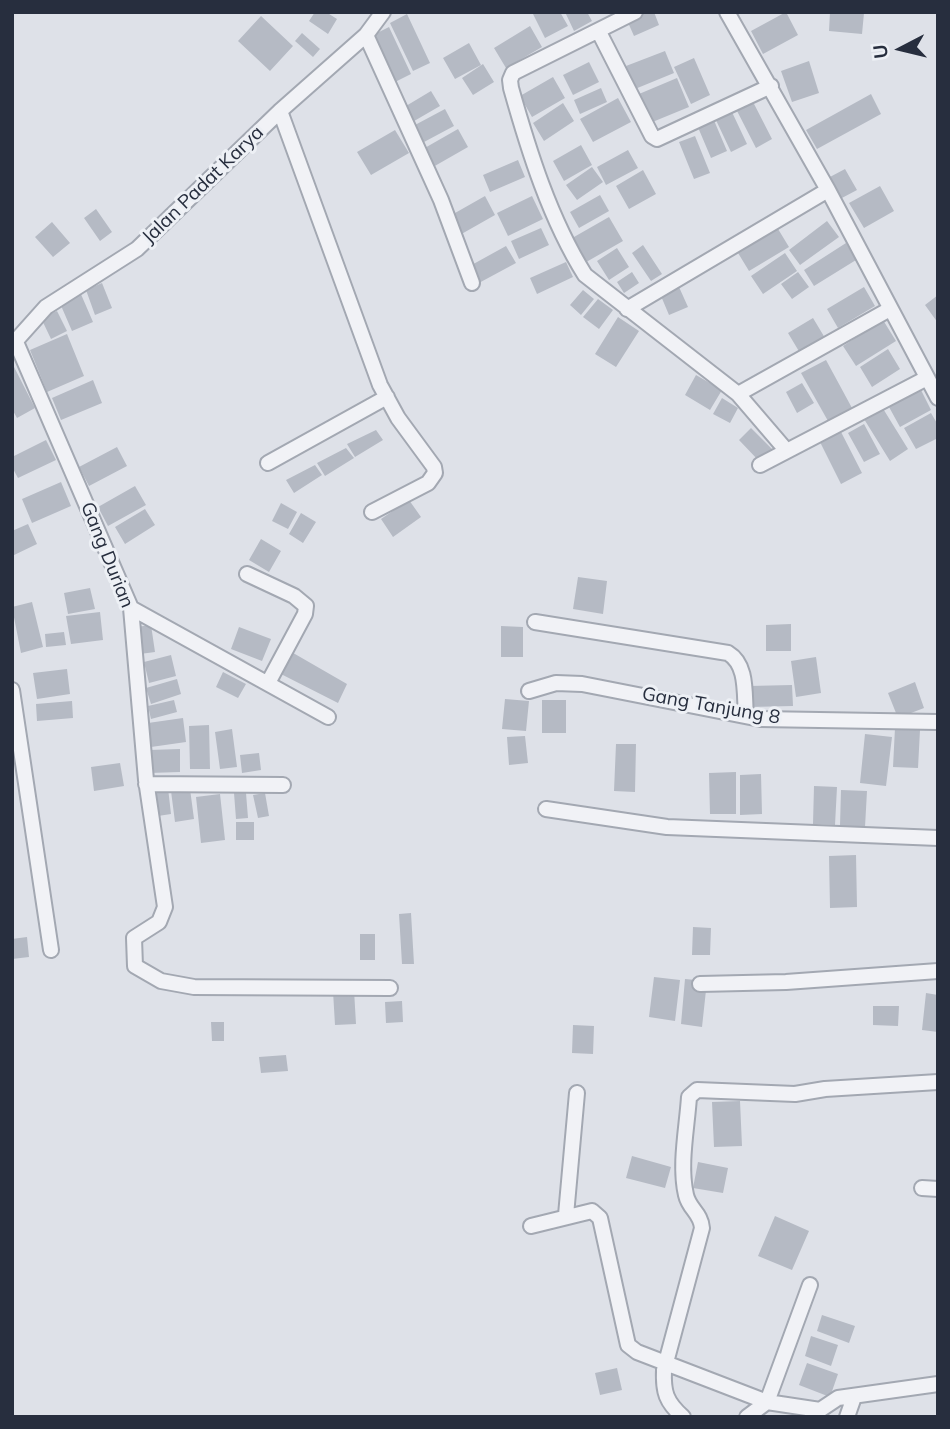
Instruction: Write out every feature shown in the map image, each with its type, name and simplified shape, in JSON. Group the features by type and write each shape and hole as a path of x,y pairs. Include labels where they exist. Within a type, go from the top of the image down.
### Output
{"street":[{"name":"Jalan Padat Karya","path":"14,343 46,307 137,249 280,111 366,35 383,12"},
{"path":"635,12 513,74 510,80 527,142 569,249 585,275 738,394 786,450"},
{"path":"727,12 828,190 938,398"},
{"path":"599,32 652,136 657,139 771,86"},
{"path":"366,35 441,200 472,283"},
{"path":"280,111 387,397 398,418 431,459 435,473 428,483 372,512"},
{"path":"627,309 828,190"},
{"path":"738,394 890,309"},
{"name":"Gang Durian","path":"14,343 131,608 146,785 164,907 161,919 140,933 133,943 135,966 150,977 172,983 220,989 390,988"},
{"path":"760,465 928,378"},
{"path":"268,463 387,397"},
{"path":"247,574 294,597 306,606 305,614 268,683"},
{"path":"131,608 328,717"},
{"path":"536,622 728,653 737,659 742,667 746,716"},
{"name":"Gang Tanjung 8","path":"529,691 556,683 582,684 773,720 938,722"},
{"path":"12,690 51,950"},
{"path":"146,785 283,785"},
{"path":"546,809 667,827 938,838"},
{"path":"701,984 786,982 938,971"},
{"path":"683,1417 669,1405 663,1391 666,1364 702,1228 701,1218 689,1205 684,1181 689,1097 697,1090 794,1094 825,1089 938,1082"},
{"path":"566,1215 577,1093"},
{"path":"922,1188 938,1189"},
{"path":"531,1226 566,1215 592,1211 600,1218 628,1345 666,1364 767,1402 820,1410 838,1398 938,1384"},
{"path":"747,1417 767,1402 810,1285"},
{"path":"847,1417 854,1397"}],"building":[{"path":"315,12 326,12 337,19 328,34 309,21"},
{"path":"532,12 560,12 568,26 545,38"},
{"path":"565,12 587,12 592,21 574,31"},
{"path":"637,12 654,12 659,25 634,36 626,18"},
{"path":"786,12 798,35 763,54 751,31"},
{"path":"830,12 864,13 862,34 829,31"},
{"path":"407,14 430,63 413,71 390,23"},
{"path":"261,16 293,46 270,71 238,41"},
{"path":"530,26 542,47 506,68 494,48"},
{"path":"389,27 411,74 393,83 371,36"},
{"path":"302,33 320,49 313,57 295,41"},
{"path":"469,43 481,65 455,79 443,58"},
{"path":"665,51 674,73 635,89 626,66"},
{"path":"694,58 710,95 691,104 674,67"},
{"path":"809,61 819,93 792,102 781,71"},
{"path":"589,62 599,82 573,95 563,75"},
{"path":"483,64 494,82 473,95 462,78"},
{"path":"553,77 565,98 532,117 520,96"},
{"path":"677,78 689,107 650,123 639,94"},
{"path":"601,88 607,102 580,114 574,100"},
{"path":"431,91 440,106 409,124 401,109"},
{"path":"871,94 881,114 817,149 806,130"},
{"path":"618,98 631,122 593,142 580,119"},
{"path":"751,98 772,139 756,148 735,107"},
{"path":"563,103 574,121 544,141 533,123"},
{"path":"445,109 454,126 424,142 415,125"},
{"path":"731,110 747,144 731,152 715,118"},
{"path":"713,118 727,151 711,158 697,125"},
{"path":"458,129 468,147 433,167 423,149"},
{"path":"395,130 409,153 371,175 357,152"},
{"path":"695,136 710,173 694,179 679,142"},
{"path":"581,145 592,165 564,181 553,161"},
{"path":"628,150 638,168 606,185 597,167"},
{"path":"518,160 525,177 490,192 483,175"},
{"path":"592,167 603,182 577,200 566,185"},
{"path":"845,169 857,190 840,199 828,178"},
{"path":"643,170 656,194 629,209 616,186"},
{"path":"880,186 894,211 864,228 849,203"},
{"path":"600,195 609,211 579,228 570,212"},
{"path":"485,196 495,215 458,236 448,217"},
{"path":"532,196 543,219 508,236 497,213"},
{"path":"96,209 112,232 100,241 84,218"},
{"path":"609,217 623,241 581,265 567,241"},
{"path":"827,221 839,237 800,265 789,250"},
{"path":"52,222 70,243 53,257 35,237"},
{"path":"775,224 789,247 749,271 735,248"},
{"path":"541,228 549,245 519,259 511,241"},
{"path":"846,243 856,260 814,286 804,270"},
{"path":"643,245 662,274 651,281 632,253"},
{"path":"506,246 516,263 477,284 468,267"},
{"path":"617,248 629,267 609,280 597,261"},
{"path":"785,253 797,271 763,294 751,276"},
{"path":"566,262 573,277 537,294 530,278"},
{"path":"632,272 639,283 624,293 617,282"},
{"path":"798,272 809,287 792,299 781,284"},
{"path":"102,283 112,308 95,315 86,290"},
{"path":"679,287 688,307 669,315 661,296"},
{"path":"864,287 875,306 838,328 827,309"},
{"path":"583,290 594,299 581,315 570,305"},
{"path":"80,292 93,322 72,331 59,301"},
{"path":"938,295 938,323 925,305"},
{"path":"598,299 613,310 599,329 583,317"},
{"path":"57,311 67,331 51,339 41,318"},
{"path":"618,317 639,331 616,367 595,354"},
{"path":"813,318 825,338 800,353 788,333"},
{"path":"883,320 896,341 856,366 843,346"},
{"path":"67,334 84,376 47,392 30,350"},
{"path":"888,349 900,369 872,387 860,367"},
{"path":"826,360 852,408 828,421 801,373"},
{"path":"12,363 35,408 17,418 12,409"},
{"path":"696,375 722,390 710,410 685,395"},
{"path":"93,380 102,403 61,420 52,398"},
{"path":"802,383 814,403 797,413 786,392"},
{"path":"921,390 931,410 900,427 889,407"},
{"path":"722,398 738,408 730,423 713,414"},
{"path":"882,407 908,449 890,461 864,419"},
{"path":"931,413 938,425 938,438 916,449 904,428"},
{"path":"864,424 880,454 864,462 848,433"},
{"path":"751,428 772,449 759,461 739,440"},
{"path":"376,430 383,440 355,457 347,444"},
{"path":"840,430 862,473 841,484 819,440"},
{"path":"46,440 56,460 18,478 12,467 12,457"},
{"path":"117,447 127,466 89,486 79,467"},
{"path":"346,448 354,458 325,476 317,463"},
{"path":"315,465 322,475 294,493 286,480"},
{"path":"61,482 71,506 32,523 22,499"},
{"path":"135,486 146,505 108,526 98,507"},
{"path":"409,500 421,517 393,537 381,519"},
{"path":"281,503 297,512 288,529 272,521"},
{"path":"145,509 155,525 125,544 115,527"},
{"path":"301,513 316,522 303,543 289,534"},
{"path":"28,524 37,544 12,556 12,531"},
{"path":"261,539 281,551 269,572 249,560"},
{"path":"578,577 607,581 603,614 573,609"},
{"path":"90,588 95,609 68,614 64,593"},
{"path":"32,602 43,647 21,653 12,607"},
{"path":"100,612 103,640 71,644 66,616"},
{"path":"791,624 791,651 766,651 766,625"},
{"path":"151,625 155,652 140,654 136,627"},
{"path":"501,626 523,627 523,657 501,657"},
{"path":"239,627 271,639 262,661 231,649"},
{"path":"64,632 66,645 46,647 45,634"},
{"path":"288,650 347,684 338,703 277,672"},
{"path":"171,655 176,676 149,683 144,662"},
{"path":"816,657 821,693 796,697 791,661"},
{"path":"67,669 70,694 37,699 33,673"},
{"path":"223,672 246,684 238,698 216,687"},
{"path":"177,679 181,694 151,704 146,688"},
{"path":"915,682 924,708 898,718 888,693"},
{"path":"792,685 793,706 749,707 749,686"},
{"path":"505,699 529,701 526,731 502,729"},
{"path":"174,700 177,712 151,719 148,706"},
{"path":"542,700 566,700 566,733 542,733"},
{"path":"72,701 73,718 37,721 36,704"},
{"path":"183,718 186,742 151,747 148,723"},
{"path":"209,725 210,769 190,769 189,726"},
{"path":"895,728 920,730 918,768 893,767"},
{"path":"232,729 237,767 220,769 215,732"},
{"path":"865,734 892,737 886,786 860,783"},
{"path":"525,736 528,763 509,765 507,737"},
{"path":"616,744 636,744 635,792 614,791"},
{"path":"180,749 180,772 149,773 149,750"},
{"path":"259,753 261,770 242,773 240,755"},
{"path":"120,763 124,786 94,791 91,767"},
{"path":"736,772 736,814 710,814 709,773"},
{"path":"761,774 762,814 740,815 740,775"},
{"path":"814,786 837,787 835,825 813,824"},
{"path":"168,788 171,814 158,816 155,789"},
{"path":"190,789 194,819 175,822 171,791"},
{"path":"841,790 867,791 865,827 840,826"},
{"path":"234,793 246,793 248,818 236,819"},
{"path":"265,793 269,816 258,818 253,795"},
{"path":"220,794 225,840 201,843 196,797"},
{"path":"236,822 254,822 254,840 236,840"},
{"path":"856,855 857,907 830,908 829,856"},
{"path":"411,913 414,964 402,964 399,914"},
{"path":"693,927 711,928 710,955 692,955"},
{"path":"360,934 375,934 375,960 360,960"},
{"path":"27,937 29,957 12,959 12,939"},
{"path":"654,977 680,980 675,1021 649,1017"},
{"path":"685,979 707,981 702,1027 681,1024"},
{"path":"354,990 356,1024 335,1025 333,991"},
{"path":"926,993 938,995 938,1032 922,1030"},
{"path":"402,1001 403,1022 386,1023 385,1002"},
{"path":"873,1006 899,1006 898,1026 873,1025"},
{"path":"211,1022 224,1022 224,1041 212,1041"},
{"path":"573,1025 594,1026 593,1054 572,1053"},
{"path":"286,1055 288,1071 261,1073 259,1057"},
{"path":"740,1101 742,1146 714,1147 712,1102"},
{"path":"632,1156 671,1167 665,1188 626,1178"},
{"path":"698,1162 728,1168 723,1193 693,1188"},
{"path":"775,1216 809,1231 792,1270 758,1256"},
{"path":"822,1315 855,1326 849,1343 817,1331"},
{"path":"811,1336 838,1345 831,1366 805,1356"},
{"path":"807,1363 838,1374 830,1397 799,1385"},
{"path":"617,1368 622,1390 600,1395 595,1373"}]}
